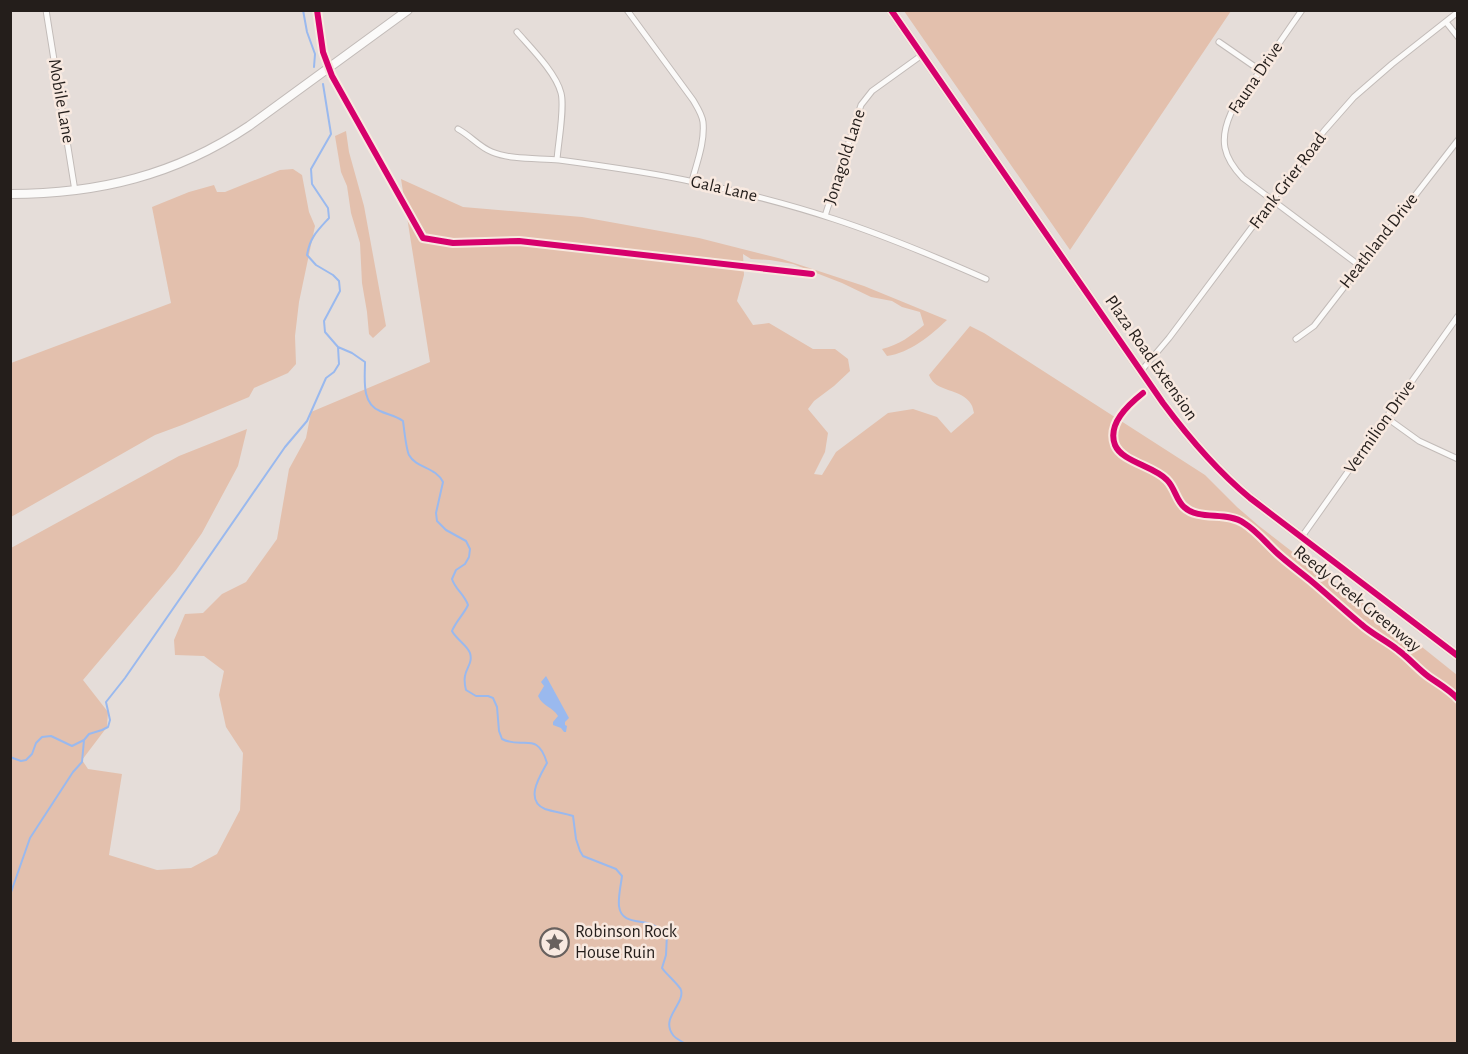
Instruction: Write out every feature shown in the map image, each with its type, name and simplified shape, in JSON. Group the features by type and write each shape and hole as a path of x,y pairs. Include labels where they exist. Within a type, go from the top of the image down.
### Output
{"street":[{"name":"Mobile Lane","path":"46,10 75,191"},
{"path":"10,194 48,194 124,182 151,175 199,155 249,126 408,10"},
{"path":"627,10 699,110 703,121 702,138 692,181"},
{"name":"Plaza Road Extension","path":"891,10 1188,436 1210,461 1241,490 1458,656"},
{"name":"Fauna Drive","path":"1302,10 1231,113 1225,126 1225,148 1228,159 1244,178 1360,266"},
{"name":"Frank Grier Road","path":"1141,371 1169,338 1324,131 1354,97 1458,12"},
{"path":"1446,22 1458,37"},
{"path":"517,32 556,79 562,95 557,160"},
{"path":"1219,42 1261,71"},
{"name":"Jonagold Lane","path":"825,216 861,105 872,91 922,55"},
{"name":"Gala Lane","path":"458,129 483,147 504,155 639,171 763,198 888,238 986,279"},
{"name":"Heathland Drive","path":"1296,339 1314,326 1458,140"},
{"name":"Vermilion Drive","path":"1301,538 1458,316"},
{"path":"1387,418 1419,441 1458,459"}],"shaded area":[{"path":"904,11 1231,11 1070,250"},
{"path":"346,131 349,152 364,206 386,326 373,338 369,334 362,283 360,243 351,213 347,186 341,172 335,136"},
{"path":"293,169 302,175 309,212 315,226 299,302 295,336 296,364 288,373 254,388 249,397 155,435 11,517 11,363 171,303 152,207 214,185 217,192 225,192 280,170"},
{"path":"401,179 463,207 582,217 699,238 782,259 864,286 947,320 912,347 887,356 882,349 904,340 924,325 920,312 902,307 892,301 871,297 793,264 751,259 743,254 744,275 737,301 753,325 769,323 813,349 835,349 848,359 850,371 814,401 808,409 828,433 825,452 814,474 822,475 836,452 888,413 913,409 937,417 951,433 974,413 967,399 937,385 929,375 970,326 1205,475 1259,526 1397,627 1457,675 1457,1043 11,1044 11,548 179,456 247,429 238,466 202,533 176,570 83,680 108,712 107,727 82,760 88,769 122,774 109,855 157,870 191,868 217,854 240,810 243,753 226,727 219,695 224,671 204,656 175,655 174,640 185,614 203,613 222,594 246,582 277,539 289,469 306,438 311,412 430,362"}],"water":[{"path":"546,676 569,718 565,722 566,732 553,725 558,716 538,696 544,686 541,682"}],"waterway":[{"path":"303,10 307,32 315,54 314,67"},
{"path":"323,84 331,134 311,169 312,184 328,208 329,218 312,239 307,255 316,265 339,281 340,291 324,321 325,332 338,347 365,362 365,390 370,403 374,408 403,421 409,455 416,463 436,473 443,482 436,513 437,521 446,530 466,541 470,549 465,564 456,570 452,579 468,605 452,631 470,653 471,660 465,678 466,690 476,696 493,698 497,707 502,739 534,744 539,747 547,763 536,788 535,800 545,809 573,816 576,839 583,856 616,869 622,876 619,906 623,915 631,920 653,925 667,934 666,955 662,968 681,990 680,1001 669,1023 674,1036 685,1044"},
{"path":"10,757 21,761 26,760 42,737 51,736 72,746 84,740 89,734 108,727 110,720 106,702 285,447 307,421 326,378 339,364 338,347"},
{"path":"10,895 30,838 82,762 84,740"}],"cycle path":[{"path":"317,10 323,52 332,76 423,238 453,243 519,241 812,274"},
{"name":"Reedy Creek Greenway","path":"891,10 1163,403 1204,453 1250,498 1458,656"},
{"name":"Reedy Creek Greenway","path":"1143,393 1125,409 1116,422 1113,437 1115,445 1124,456 1161,475 1170,483 1181,504 1190,511 1197,514 1230,517 1249,526 1365,628 1398,650 1458,699"}],"place":[{"name":"Robinson Rock House Ruin","path":"554,942"}]}
